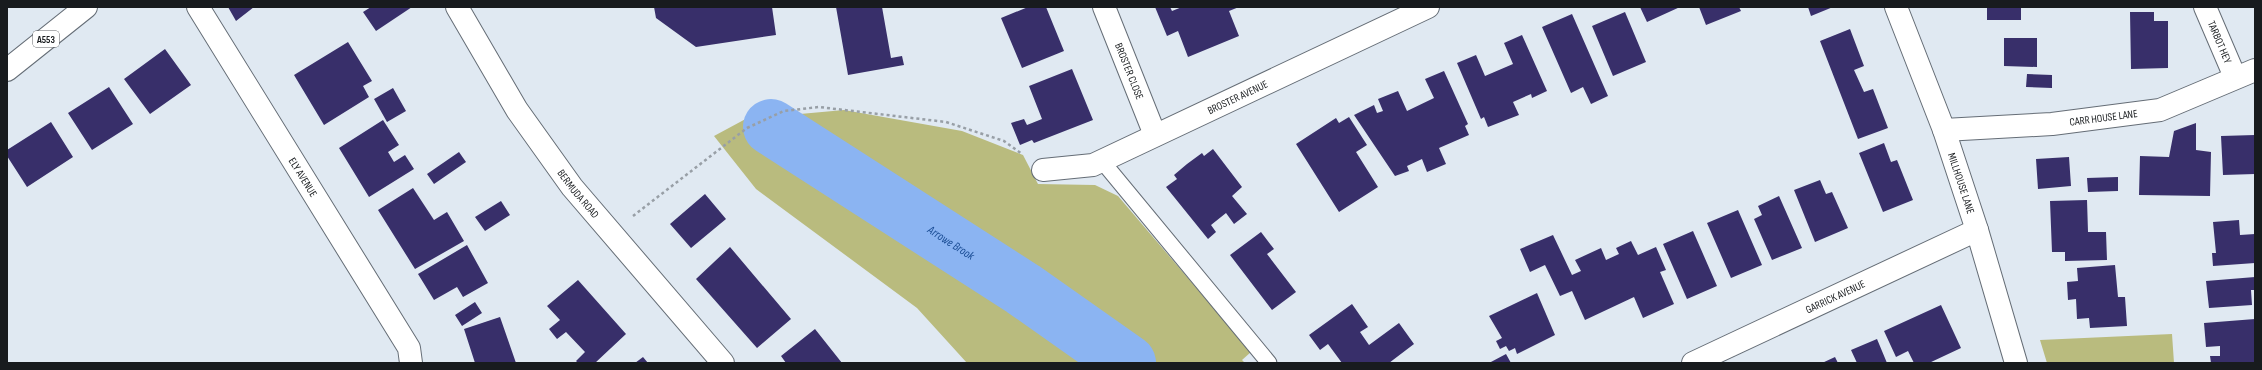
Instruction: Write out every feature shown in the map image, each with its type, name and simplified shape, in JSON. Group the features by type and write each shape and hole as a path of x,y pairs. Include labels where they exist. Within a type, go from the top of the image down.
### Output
{"street":[{"name":"A553","path":"7,70 86,7"},
{"name":"ELY AVENUE","path":"198,7 410,355"},
{"name":"BERMUDA ROAD","path":"457,7 517,110 572,187 723,363"},
{"name":"BROSTER CLOSE","path":"1104,7 1155,135"},
{"name":"BROSTER AVENUE","path":"1043,170 1093,165 1428,7"},
{"name":"MILLHOUSE LANE","path":"1896,7 1944,130 1977,230 2016,363"},
{"name":"TARBOT HEY","path":"2205,7 2245,74"},
{"name":"CARR HOUSE LANE","path":"1944,130 2052,124 2160,110 2245,74"},
{"name":"GARRICK AVENUE","path":"1693,363 1977,230"}],"lane":[{"path":"1102,160 1269,363"}],"path":[{"path":"611,233 747,128 784,111 819,107 946,122 1004,141 1043,170"}],"green space":[{"path":"844,110 962,131 1023,155 1038,184 1095,185 1118,196 1251,352 1242,360 1245,363 967,363 917,308 756,189 714,136 753,115 771,127 778,116"},
{"path":"2172,334 2174,363 2047,363 2040,340"}],"building":[{"path":"228,7 254,7 236,21"},
{"path":"371,7 412,7 376,31 363,12"},
{"path":"654,7 772,7 776,35 696,47 656,18"},
{"path":"836,7 882,7 891,58 902,56 904,65 848,75"},
{"path":"1028,7 1046,7 1064,51 1022,68 1001,18"},
{"path":"1155,7 1170,7 1172,11 1182,7 1239,7 1229,11 1239,36 1188,57 1178,31 1167,36"},
{"path":"1640,7 1680,7 1647,22"},
{"path":"1699,7 1739,7 1741,11 1706,25"},
{"path":"1808,7 1833,7 1811,16"},
{"path":"1987,7 2021,7 2021,20 1987,20"},
{"path":"1625,12 1646,62 1613,76 1592,26"},
{"path":"2130,12 2154,12 2154,21 2168,21 2168,68 2131,69"},
{"path":"1572,14 1608,96 1591,104 1583,87 1571,93 1542,27"},
{"path":"1850,29 1864,66 1854,70 1864,92 1873,89 1888,128 1858,139 1820,41"},
{"path":"1522,35 1547,91 1532,98 1531,94 1513,102 1519,115 1488,127 1484,117 1481,119 1457,63 1476,55 1485,76 1513,64 1504,43"},
{"path":"2004,38 2037,38 2037,67 2004,66"},
{"path":"348,42 372,81 363,86 369,97 324,125 294,75"},
{"path":"165,49 191,85 150,114 124,79"},
{"path":"1072,69 1093,120 1034,143 1032,140 1020,145 1011,123 1024,119 1027,125 1042,119 1029,86"},
{"path":"1444,71 1468,124 1465,126 1469,135 1439,148 1446,164 1427,172 1422,159 1407,166 1409,171 1395,176 1354,115 1374,105 1377,113 1383,111 1378,99 1398,91 1407,111 1434,98 1425,79"},
{"path":"2027,74 2052,75 2052,88 2026,87"},
{"path":"109,87 133,124 92,150 68,113"},
{"path":"393,88 406,111 387,122 374,99"},
{"path":"1349,117 1367,145 1356,152 1378,187 1339,212 1296,144 1336,118 1339,123"},
{"path":"383,120 399,145 388,152 394,162 405,155 414,169 369,197 339,148"},
{"path":"51,122 73,157 27,187 7,156 7,150"},
{"path":"2196,123 2196,150 2211,152 2210,196 2139,195 2140,156 2169,157 2174,131"},
{"path":"2255,135 2255,174 2223,175 2221,136"},
{"path":"1884,143 1891,162 1897,160 1913,200 1883,212 1859,153"},
{"path":"1213,149 1242,187 1232,196 1247,214 1234,224 1226,213 1211,225 1216,232 1208,239 1166,187 1177,179 1174,175 1187,164 1202,153 1204,156"},
{"path":"459,152 466,162 434,184 427,174"},
{"path":"2069,157 2071,186 2038,189 2036,159"},
{"path":"2118,177 2118,191 2088,192 2087,178"},
{"path":"1820,180 1826,194 1832,192 1848,228 1815,242 1794,190"},
{"path":"413,188 434,220 447,212 464,241 415,269 378,210"},
{"path":"705,194 726,219 691,248 670,224"},
{"path":"1779,196 1802,248 1772,260 1754,219 1762,215 1758,206"},
{"path":"2087,200 2088,232 2106,232 2107,260 2065,261 2065,252 2052,252 2050,201"},
{"path":"501,201 510,215 485,231 475,217"},
{"path":"1738,210 1762,265 1731,278 1707,223"},
{"path":"2239,220 2240,235 2255,234 2255,263 2213,266 2212,253 2216,253 2213,222"},
{"path":"1693,231 1717,286 1687,299 1663,244"},
{"path":"1261,232 1274,249 1267,254 1296,292 1272,310 1230,255"},
{"path":"1553,235 1572,275 1581,271 1575,260 1601,248 1606,260 1619,254 1616,248 1631,241 1638,255 1656,247 1666,270 1660,272 1674,304 1643,318 1634,297 1585,320 1572,291 1560,296 1545,265 1530,272 1520,249"},
{"path":"467,245 488,283 463,297 457,287 434,300 418,274"},
{"path":"730,247 791,319 757,348 696,279"},
{"path":"2115,265 2118,297 2125,297 2127,326 2090,328 2089,318 2077,319 2076,299 2068,300 2067,282 2078,281 2077,268"},
{"path":"2255,277 2255,290 2251,290 2252,305 2209,308 2206,281"},
{"path":"578,280 626,334 595,363 578,363 576,361 585,352 566,332 557,339 549,329 560,320 547,306"},
{"path":"1537,293 1555,335 1517,354 1515,348 1509,351 1506,346 1500,349 1496,341 1502,338 1489,316"},
{"path":"475,302 482,313 462,326 455,315"},
{"path":"1352,304 1368,327 1360,332 1369,345 1399,323 1414,344 1389,363 1342,363 1328,344 1320,350 1309,335"},
{"path":"1941,305 1961,348 1929,363 1914,363 1908,351 1896,357 1884,331"},
{"path":"500,317 516,363 475,363 464,329"},
{"path":"2255,319 2255,363 2211,363 2210,356 2220,356 2220,346 2206,347 2204,323"},
{"path":"815,329 842,363 786,363 781,356"},
{"path":"1877,339 1887,363 1857,363 1851,350"},
{"path":"1506,354 1511,363 1489,363"},
{"path":"643,357 648,363 635,363"},
{"path":"1835,357 1838,363 1822,363"}],"waterway":[{"name":"Arrowe Brook","path":"771,127 1023,289 1128,363"}]}
